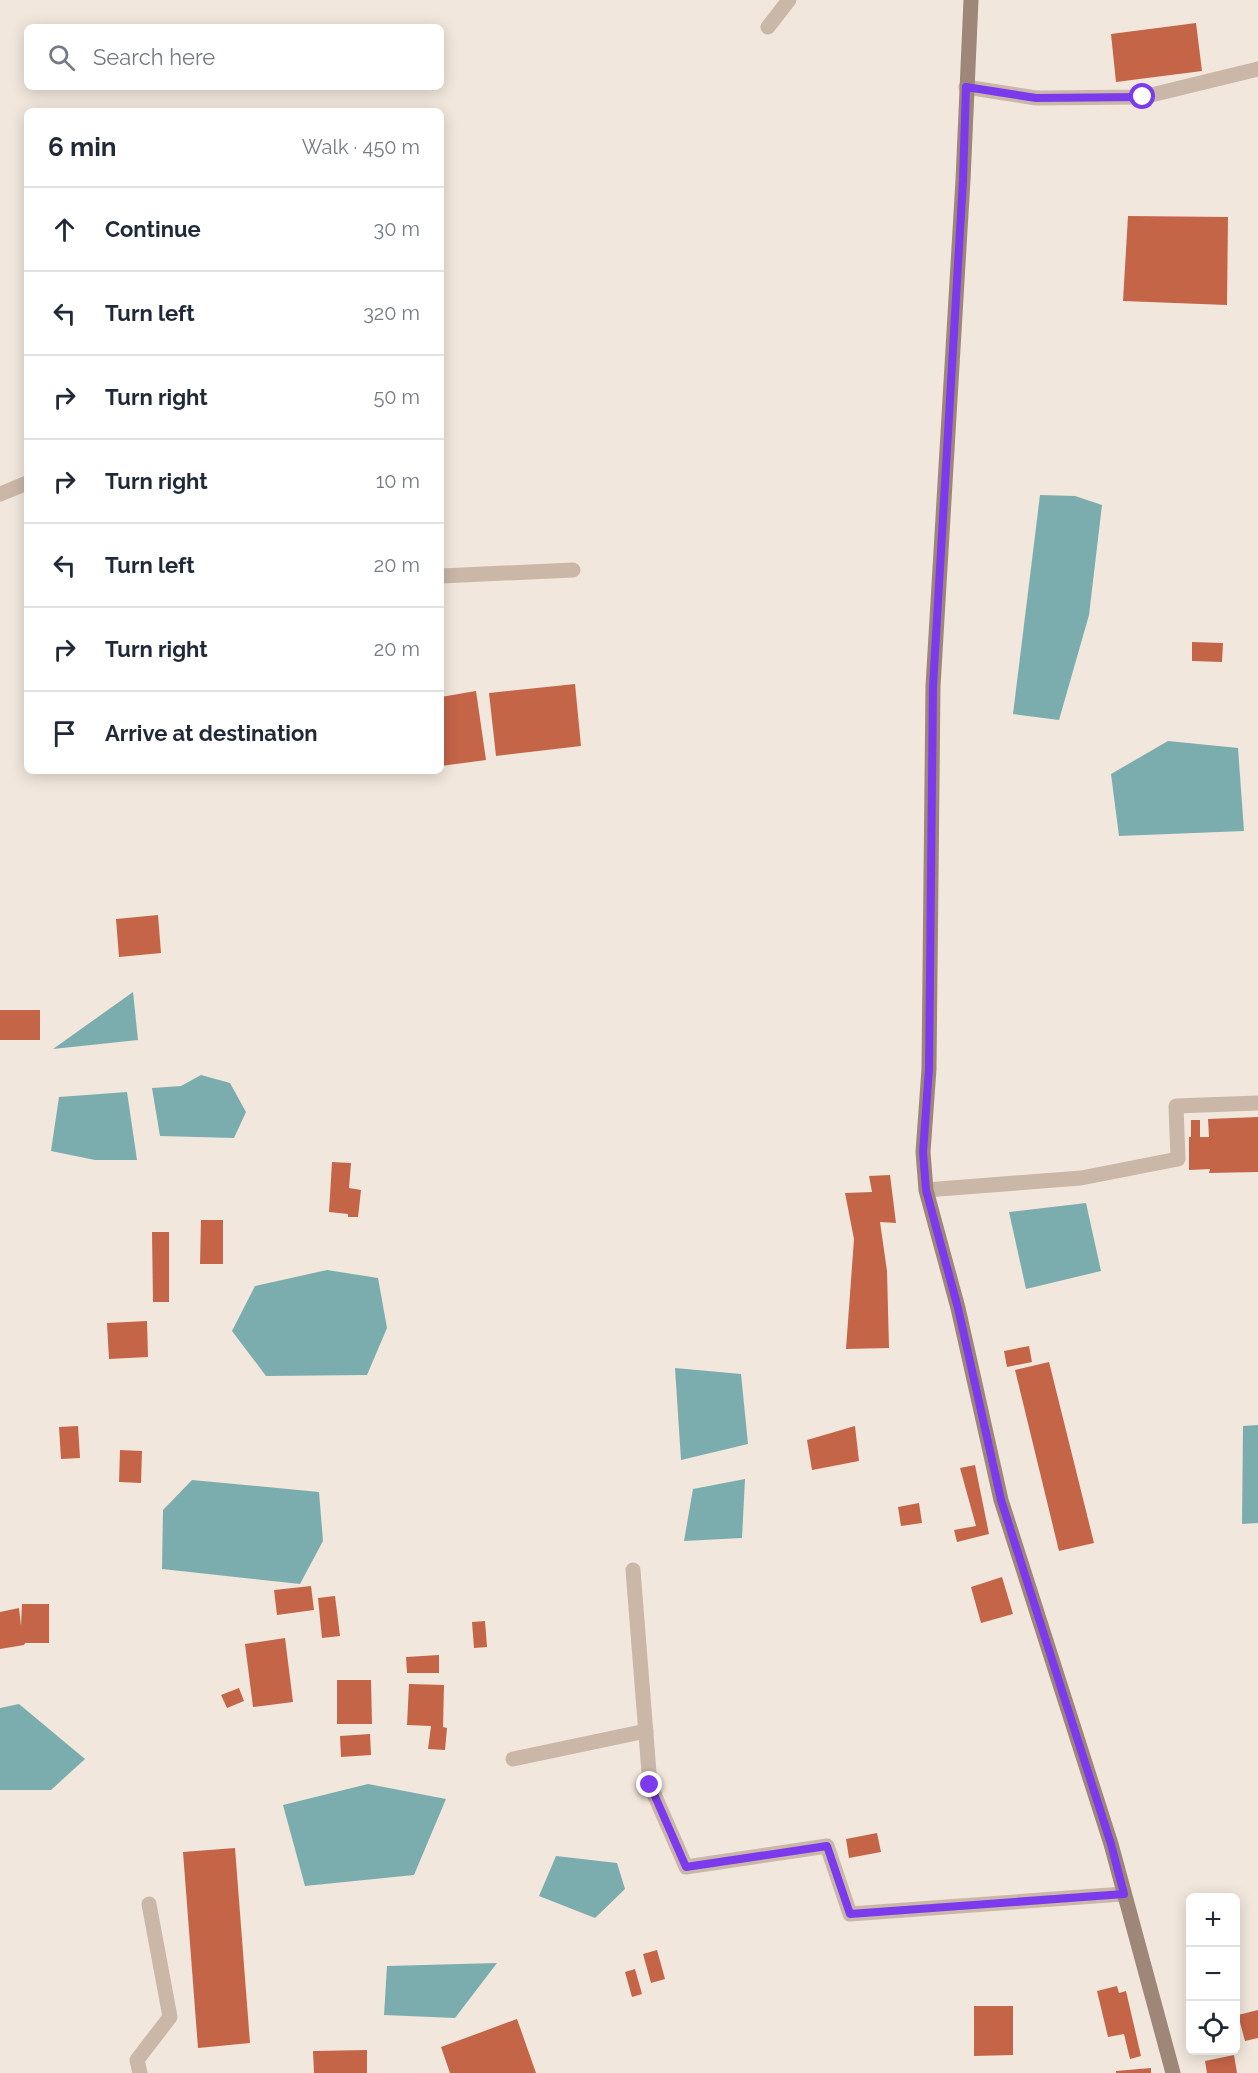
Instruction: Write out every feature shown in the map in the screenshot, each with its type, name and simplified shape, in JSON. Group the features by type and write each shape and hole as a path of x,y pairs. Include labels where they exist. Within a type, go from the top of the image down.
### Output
{"main road":[{"path":"971,0 933,686 929,1069 923,1152 926,1190 958,1308 1001,1500 1111,1844 1173,2073"}],"street":[{"path":"768,27 789,0"},
{"path":"966,87 1036,98 1143,97 1258,69"},
{"path":"0,494 24,484"},
{"path":"444,576 573,570"},
{"path":"926,1190 1081,1178 1178,1160 1176,1106 1258,1103"},
{"path":"633,1570 650,1785 686,1867 827,1846 850,1914 1124,1894"},
{"path":"513,1759 646,1731"},
{"path":"140,2073 137,2060 170,2016 149,1905"}],"water":[{"path":"1040,495 1075,496 1102,505 1089,615 1059,720 1013,714"},
{"path":"1168,741 1238,748 1244,831 1119,836 1111,774"},
{"path":"133,992 138,1040 53,1049"},
{"path":"201,1075 230,1083 246,1112 234,1138 160,1136 152,1088 181,1086"},
{"path":"127,1092 137,1160 95,1160 51,1151 59,1097"},
{"path":"1086,1203 1101,1271 1026,1289 1009,1212"},
{"path":"327,1270 378,1278 387,1328 367,1375 266,1376 232,1331 255,1286"},
{"path":"675,1368 741,1374 748,1444 681,1460"},
{"path":"1258,1425 1258,1523 1242,1524 1243,1426"},
{"path":"745,1479 742,1538 684,1541 693,1489"},
{"path":"192,1480 319,1492 323,1541 300,1584 162,1569 163,1510"},
{"path":"19,1704 85,1759 51,1790 0,1790 0,1708"},
{"path":"368,1784 446,1799 414,1875 305,1886 283,1805"},
{"path":"556,1856 617,1863 625,1889 595,1918 539,1896"},
{"path":"497,1963 455,2018 384,2015 387,1966"}],"building":[{"path":"1196,23 1202,71 1116,82 1111,34"},
{"path":"1128,216 1228,217 1227,305 1123,301"},
{"path":"1192,642 1223,643 1222,662 1192,661"},
{"path":"575,684 581,746 496,756 489,693"},
{"path":"476,691 486,760 444,766 444,696"},
{"path":"158,915 161,953 119,957 116,919"},
{"path":"0,1010 40,1010 40,1040 0,1040"},
{"path":"1258,1117 1258,1172 1209,1173 1210,1169 1189,1170 1191,1120 1200,1120 1200,1137 1209,1137 1208,1119"},
{"path":"332,1162 351,1163 349,1188 361,1190 358,1217 329,1212"},
{"path":"890,1175 896,1223 880,1222 887,1271 889,1348 846,1349 854,1239 845,1193 872,1192 869,1176"},
{"path":"201,1220 223,1220 223,1264 200,1264"},
{"path":"152,1232 169,1232 169,1302 153,1302"},
{"path":"147,1321 148,1357 109,1359 107,1323"},
{"path":"1029,1346 1032,1362 1007,1367 1004,1351"},
{"path":"1049,1362 1094,1543 1059,1551 1015,1370"},
{"path":"78,1426 80,1458 61,1459 59,1427"},
{"path":"855,1426 859,1461 812,1470 807,1440"},
{"path":"120,1450 142,1451 141,1483 119,1482"},
{"path":"975,1465 989,1534 957,1542 954,1530 976,1526 960,1468"},
{"path":"919,1503 922,1523 901,1526 898,1507"},
{"path":"1002,1577 1013,1614 981,1623 971,1587"},
{"path":"311,1586 314,1610 277,1615 274,1590"},
{"path":"335,1596 340,1636 322,1638 318,1598"},
{"path":"22,1604 49,1604 49,1643 25,1643 0,1649 0,1612 19,1608 21,1626"},
{"path":"485,1621 487,1647 474,1648 472,1622"},
{"path":"285,1638 293,1702 253,1707 245,1644"},
{"path":"439,1655 439,1673 407,1673 406,1657"},
{"path":"337,1680 371,1680 372,1724 337,1724"},
{"path":"409,1684 444,1685 443,1727 447,1728 445,1750 428,1749 431,1726 407,1725"},
{"path":"239,1688 244,1701 227,1708 221,1695"},
{"path":"370,1734 371,1755 341,1757 340,1736"},
{"path":"877,1833 881,1852 849,1858 846,1839"},
{"path":"235,1848 250,2043 198,2048 183,1852"},
{"path":"657,1950 665,1979 651,1983 643,1954"},
{"path":"635,1969 642,1994 632,1997 625,1972"},
{"path":"1117,1986 1119,1993 1126,1991 1141,2056 1130,2059 1124,2034 1108,2037 1097,1991"},
{"path":"974,2006 1013,2006 1013,2055 974,2056"},
{"path":"1258,2010 1258,2038 1245,2041 1240,2014"},
{"path":"517,2019 536,2073 450,2073 441,2047"},
{"path":"367,2050 367,2073 314,2073 313,2051"},
{"path":"1234,2055 1237,2073 1207,2073 1205,2061"},
{"path":"1151,2068 1151,2073 1116,2073 1116,2071"}],"route":[{"path":"650,1785 686,1867 827,1846 850,1914 1124,1894 1111,1844 1001,1500 958,1308 926,1190 923,1152 929,1069 933,686 963,180 966,87 1036,98 1143,97"}]}
